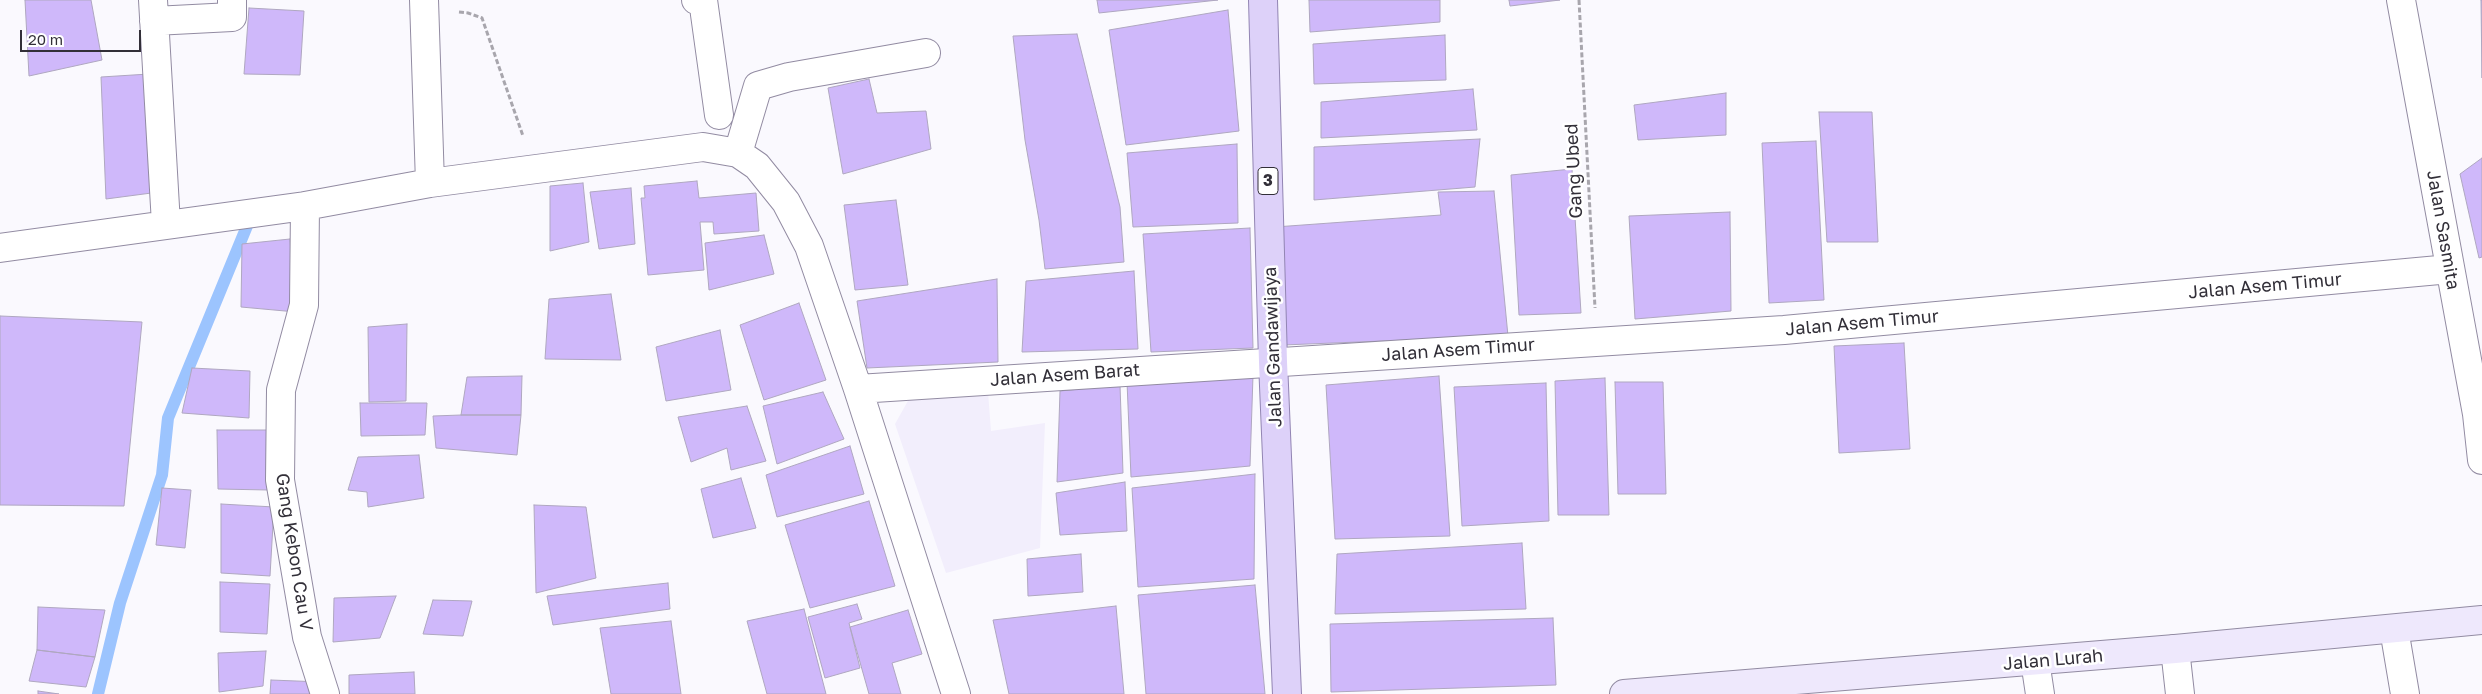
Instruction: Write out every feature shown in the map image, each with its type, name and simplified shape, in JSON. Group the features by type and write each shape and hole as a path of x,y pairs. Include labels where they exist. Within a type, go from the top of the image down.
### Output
{"main road":[{"name":"Jalan Gandawijaya","path":"1263,0 1273,362 1286,694"},
{"name":"Jalan Lurah","path":"1624,694 1817,687 2035,661 2482,620"}],"street":[{"path":"166,224 154,10 232,17 232,0"},
{"path":"696,0 703,0 719,115"},
{"name":"Jalan Sasmita","path":"2401,0 2476,414 2482,460"},
{"path":"424,5 430,184"},
{"path":"738,153 758,86 789,77 926,53"},
{"path":"0,248 305,206 430,184 534,169 703,147 738,153 757,166 786,202 809,246 858,389 956,694"},
{"name":"Gang Kebon Cau V","path":"305,206 304,305 281,390 280,480 307,637 325,691"},
{"name":"Jalan Asem Timur","path":"1273,362 1784,330 2450,269"},
{"name":"Jalan Asem Barat","path":"858,389 1273,362"},
{"path":"2394,629 2405,694"},
{"path":"2175,649 2180,694"},
{"path":"2035,661 2040,694"}],"path":[{"name":"Gang Ubed","path":"1579,0 1597,341"},
{"path":"424,5 468,13 482,18 534,169"}],"shaded area":[{"path":"988,392 991,431 1045,423 1040,548 946,573 895,424 909,399"}],"building":[{"path":"25,0 91,0 102,60 29,76"},
{"path":"1097,0 1218,0 1099,13"},
{"path":"1309,0 1440,0 1440,22 1310,32"},
{"path":"1509,0 1560,0 1510,6"},
{"path":"2481,0 2482,0 2482,78"},
{"path":"249,8 304,11 300,75 244,74"},
{"path":"1228,10 1239,131 1126,145 1109,30"},
{"path":"1077,34 1120,207 1124,262 1045,269 1039,220 1025,140 1013,36"},
{"path":"1445,35 1446,80 1314,84 1313,44"},
{"path":"149,74 159,192 106,199 101,77"},
{"path":"869,79 877,113 926,111 931,149 843,174 828,88"},
{"path":"1473,89 1477,130 1321,138 1321,102"},
{"path":"1726,93 1726,135 1638,140 1634,105"},
{"path":"1819,112 1872,112 1878,242 1827,242"},
{"path":"1480,139 1475,187 1314,200 1314,147"},
{"path":"1816,141 1824,300 1769,303 1762,143"},
{"path":"1237,144 1238,223 1133,227 1127,153"},
{"path":"2482,158 2482,257 2479,258 2460,174"},
{"path":"1572,169 1581,313 1519,315 1511,175"},
{"path":"697,181 699,198 756,193 759,231 714,234 713,222 700,222 704,270 648,275 641,198 645,198 644,186"},
{"path":"583,183 589,242 550,251 550,186"},
{"path":"631,188 635,244 599,249 590,192"},
{"path":"1494,191 1508,336 1283,345 1275,227 1441,215 1438,192"},
{"path":"896,200 908,285 855,290 844,205"},
{"path":"1730,212 1731,311 1635,319 1629,216"},
{"path":"1250,228 1253,348 1151,352 1143,234"},
{"path":"764,235 774,274 709,290 705,243"},
{"path":"290,239 296,312 241,307 242,244"},
{"path":"1134,271 1138,349 1022,352 1026,281"},
{"path":"997,279 998,362 867,368 857,301"},
{"path":"611,294 621,360 545,359 549,299"},
{"path":"799,303 826,380 764,400 740,325"},
{"path":"0,316 142,322 124,506 0,505"},
{"path":"407,324 406,401 369,402 368,327"},
{"path":"720,330 731,390 666,401 656,347"},
{"path":"1904,343 1910,449 1839,453 1834,346"},
{"path":"192,368 250,371 249,418 182,413"},
{"path":"522,376 521,415 461,415 467,377"},
{"path":"1253,376 1250,466 1131,477 1127,382"},
{"path":"1439,376 1450,536 1335,539 1326,385"},
{"path":"1605,378 1609,515 1558,515 1555,381"},
{"path":"1615,382 1663,382 1666,494 1618,494"},
{"path":"1546,383 1549,521 1462,526 1454,387"},
{"path":"1120,385 1123,473 1057,482 1060,391"},
{"path":"823,392 844,439 777,464 763,406"},
{"path":"360,403 427,403 425,435 361,436"},
{"path":"747,406 766,461 731,470 727,448 691,462 678,417"},
{"path":"521,415 517,455 436,448 433,416"},
{"path":"217,430 276,430 268,490 218,489"},
{"path":"850,446 864,494 777,517 766,475"},
{"path":"419,455 424,498 368,507 367,492 348,490 358,457"},
{"path":"1255,474 1254,579 1138,587 1132,488"},
{"path":"741,478 756,528 713,538 701,489"},
{"path":"1125,482 1127,531 1060,535 1056,493"},
{"path":"162,488 191,490 185,548 156,545"},
{"path":"869,501 895,586 810,608 785,525"},
{"path":"221,504 274,507 270,576 221,573"},
{"path":"534,505 586,507 596,578 536,593"},
{"path":"1522,543 1526,609 1335,614 1337,554"},
{"path":"1081,554 1083,592 1028,596 1027,559"},
{"path":"220,582 270,584 267,634 220,632"},
{"path":"668,583 670,609 553,625 547,596"},
{"path":"1255,585 1265,694 1146,694 1138,595"},
{"path":"396,596 380,638 333,642 334,598"},
{"path":"433,600 472,601 463,636 423,634"},
{"path":"857,604 862,619 849,623 860,668 825,678 808,617"},
{"path":"1116,606 1124,694 1009,694 993,620"},
{"path":"38,607 105,610 95,657 37,650"},
{"path":"804,609 826,694 767,694 747,621"},
{"path":"908,610 922,654 892,663 901,694 869,694 850,627"},
{"path":"1553,618 1556,685 1331,692 1330,624"},
{"path":"671,621 681,694 611,694 600,628"},
{"path":"37,650 95,657 86,687 29,681"},
{"path":"266,651 263,686 219,692 218,653"},
{"path":"414,672 415,694 349,694 349,675"},
{"path":"271,680 322,682 321,694 270,694"},
{"path":"38,691 59,694 38,694"}],"waterway":[{"path":"98,694 120,603 162,475 168,418 247,226"}]}
